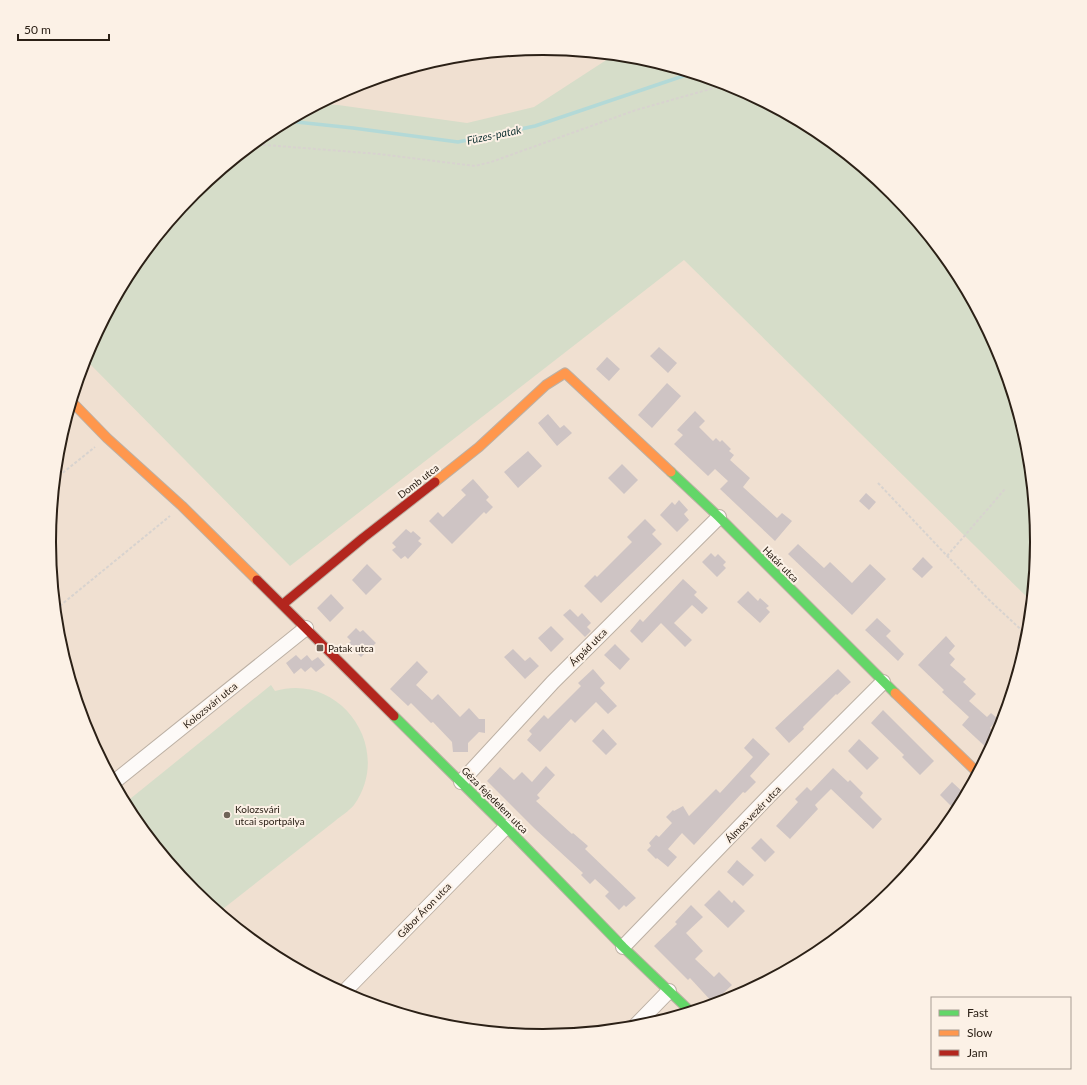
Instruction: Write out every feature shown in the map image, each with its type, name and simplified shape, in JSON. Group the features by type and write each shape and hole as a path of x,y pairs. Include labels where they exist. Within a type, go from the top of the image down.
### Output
{"street":[{"name":"Határ utca","path":"565,372 719,517 883,682 975,770"},
{"name":"Domb utca","path":"282,605 362,538 479,447 546,385 565,372"},
{"path":"76,406 107,438 182,506 282,605"},
{"name":"Árpád utca","path":"461,782 553,682 719,517"},
{"name":"Géza fejedelem utca","path":"282,605 506,827 623,947 687,1008"},
{"name":"Kolozsvári utca","path":"117,779 306,628"},
{"name":"Álmos vezér utca","path":"623,947 769,796 883,682"},
{"name":"Gábor Áron utca","path":"347,989 506,827"},
{"path":"639,1021 670,991"}],"path":[{"path":"262,145 379,154 475,166 491,162 636,110 717,87"},
{"path":"61,475 107,438"},
{"path":"878,484 987,598 1023,631"},
{"path":"947,556 1004,489"},
{"path":"60,606 182,506"}],"green space":[{"path":"608,59 639,64 700,81 730,92 787,120 840,156 865,176 888,198 910,221 930,246 966,299 994,356 1005,386 1022,447 1027,479 1031,542 1028,598 684,260 290,566 90,364 106,327 121,299 138,272 177,221 222,176 273,137 300,120 329,105 467,123 534,107"},
{"path":"271,685 275,691 299,688 321,693 340,704 354,720 364,739 368,761 365,783 354,805 222,909 177,864 157,839 129,799"}],"building":[{"path":"659,347 677,363 668,373 650,356"},
{"path":"607,357 620,369 609,381 596,369"},
{"path":"667,383 681,396 652,428 638,415"},
{"path":"695,411 705,421 699,427 713,441 716,438 720,442 722,440 731,449 729,451 734,455 730,460 750,478 743,487 777,518 782,513 792,521 775,541 720,489 728,481 715,469 708,476 674,444 683,435 677,430"},
{"path":"548,414 560,428 564,425 572,433 557,446 538,423"},
{"path":"528,451 542,466 518,488 504,472"},
{"path":"622,464 638,480 624,494 608,478"},
{"path":"473,479 489,497 486,500 493,507 486,514 484,512 452,544 429,521 438,512 443,517 466,495 461,490"},
{"path":"866,493 876,502 869,510 859,501"},
{"path":"679,500 688,510 684,514 689,520 677,532 660,515 672,502 675,505"},
{"path":"645,519 656,530 652,534 662,544 601,603 584,586 595,575 597,577 632,542 627,537"},
{"path":"406,529 411,533 413,531 421,538 418,541 422,544 408,559 405,556 401,559 392,550 396,547 392,543"},
{"path":"798,544 824,568 830,562 852,583 870,564 886,579 852,615 788,554"},
{"path":"711,553 715,557 718,554 726,562 723,565 726,568 717,577 702,562"},
{"path":"923,557 933,567 922,578 912,569"},
{"path":"367,564 382,579 366,595 352,580"},
{"path":"683,579 697,592 694,595 708,608 702,614 692,605 674,623 692,640 685,647 661,623 642,643 630,631 640,619 643,622"},
{"path":"748,591 758,601 760,598 769,606 766,608 770,612 760,623 737,602"},
{"path":"331,594 344,608 330,622 317,608"},
{"path":"570,609 578,617 582,613 591,623 587,627 591,631 585,637 563,615"},
{"path":"877,618 891,631 886,636 904,654 898,661 865,630"},
{"path":"551,626 564,639 551,652 538,638"},
{"path":"356,628 360,632 363,630 376,643 361,657 348,644 351,641 347,637"},
{"path":"946,636 955,646 949,653 955,659 950,665 966,679 963,682 976,694 969,701 987,717 991,713 998,719 990,728 993,731 986,747 962,725 969,717 942,692 944,690 918,665"},
{"path":"615,644 630,659 620,670 604,655"},
{"path":"513,649 525,661 530,657 539,666 525,679 504,657"},
{"path":"296,655 301,660 307,655 312,661 318,657 325,665 316,672 311,667 305,672 301,668 294,674 286,663"},
{"path":"417,661 428,672 416,685 432,700 438,694 460,717 469,708 479,719 485,719 485,733 479,732 468,743 468,752 453,752 452,742 433,722 431,723 411,703 408,706 390,689"},
{"path":"593,669 605,683 600,688 617,706 608,714 596,702 575,723 571,719 540,752 527,740 532,734 529,731 544,715 548,719 581,686 578,683"},
{"path":"838,669 851,682 837,695 836,694 789,743 775,728"},
{"path":"883,710 934,761 920,775 902,757 904,755 871,723"},
{"path":"603,729 617,744 606,755 592,741"},
{"path":"753,738 770,754 750,776 756,782 745,793 743,792 694,845 682,833 668,849 677,857 668,867 657,858 656,859 647,850 651,846 649,843 656,835 659,837 672,823 666,817 673,810 674,811 683,806 689,816 716,789 720,793 753,757 744,748"},
{"path":"859,739 879,758 867,770 848,751"},
{"path":"546,766 555,775 537,795 540,798 536,801 572,834 573,833 588,846 585,849 636,898 626,907 624,905 619,910 605,896 609,892 595,879 590,884 581,875 583,873 534,828 487,781 500,767 514,780 522,772 532,782"},
{"path":"833,768 848,782 850,780 863,793 860,797 882,819 873,829 831,789 815,805 818,809 790,839 776,826 798,802 795,799 807,787 811,791"},
{"path":"952,782 962,792 952,807 940,795"},
{"path":"761,838 775,852 765,862 751,848"},
{"path":"737,860 754,875 743,886 727,872"},
{"path":"719,890 732,903 734,900 745,911 728,928 704,905"},
{"path":"691,905 703,917 686,933 703,951 695,959 714,977 719,972 732,985 719,997 710,1000 690,978 688,980 654,946 677,924 675,922"}],"waterway":[{"name":"Füzes-patak","path":"297,122 458,142 535,126 683,76"}],"traffic: fast":[{"path":"671,472 719,517 895,693"},
{"path":"394,716 506,827 623,947 687,1008"}],"traffic: slow":[{"path":"435,482 479,447 546,385 565,373 671,472"},
{"path":"76,406 107,438 182,506 257,580"},
{"path":"895,693 975,770"}],"traffic: jam":[{"path":"282,605 363,538 435,482"},
{"path":"257,580 394,716"}],"place":[{"name":"Patak utca","path":"320,648"},
{"name":"Kolozsvári utcai sportpálya","path":"227,815"}]}
